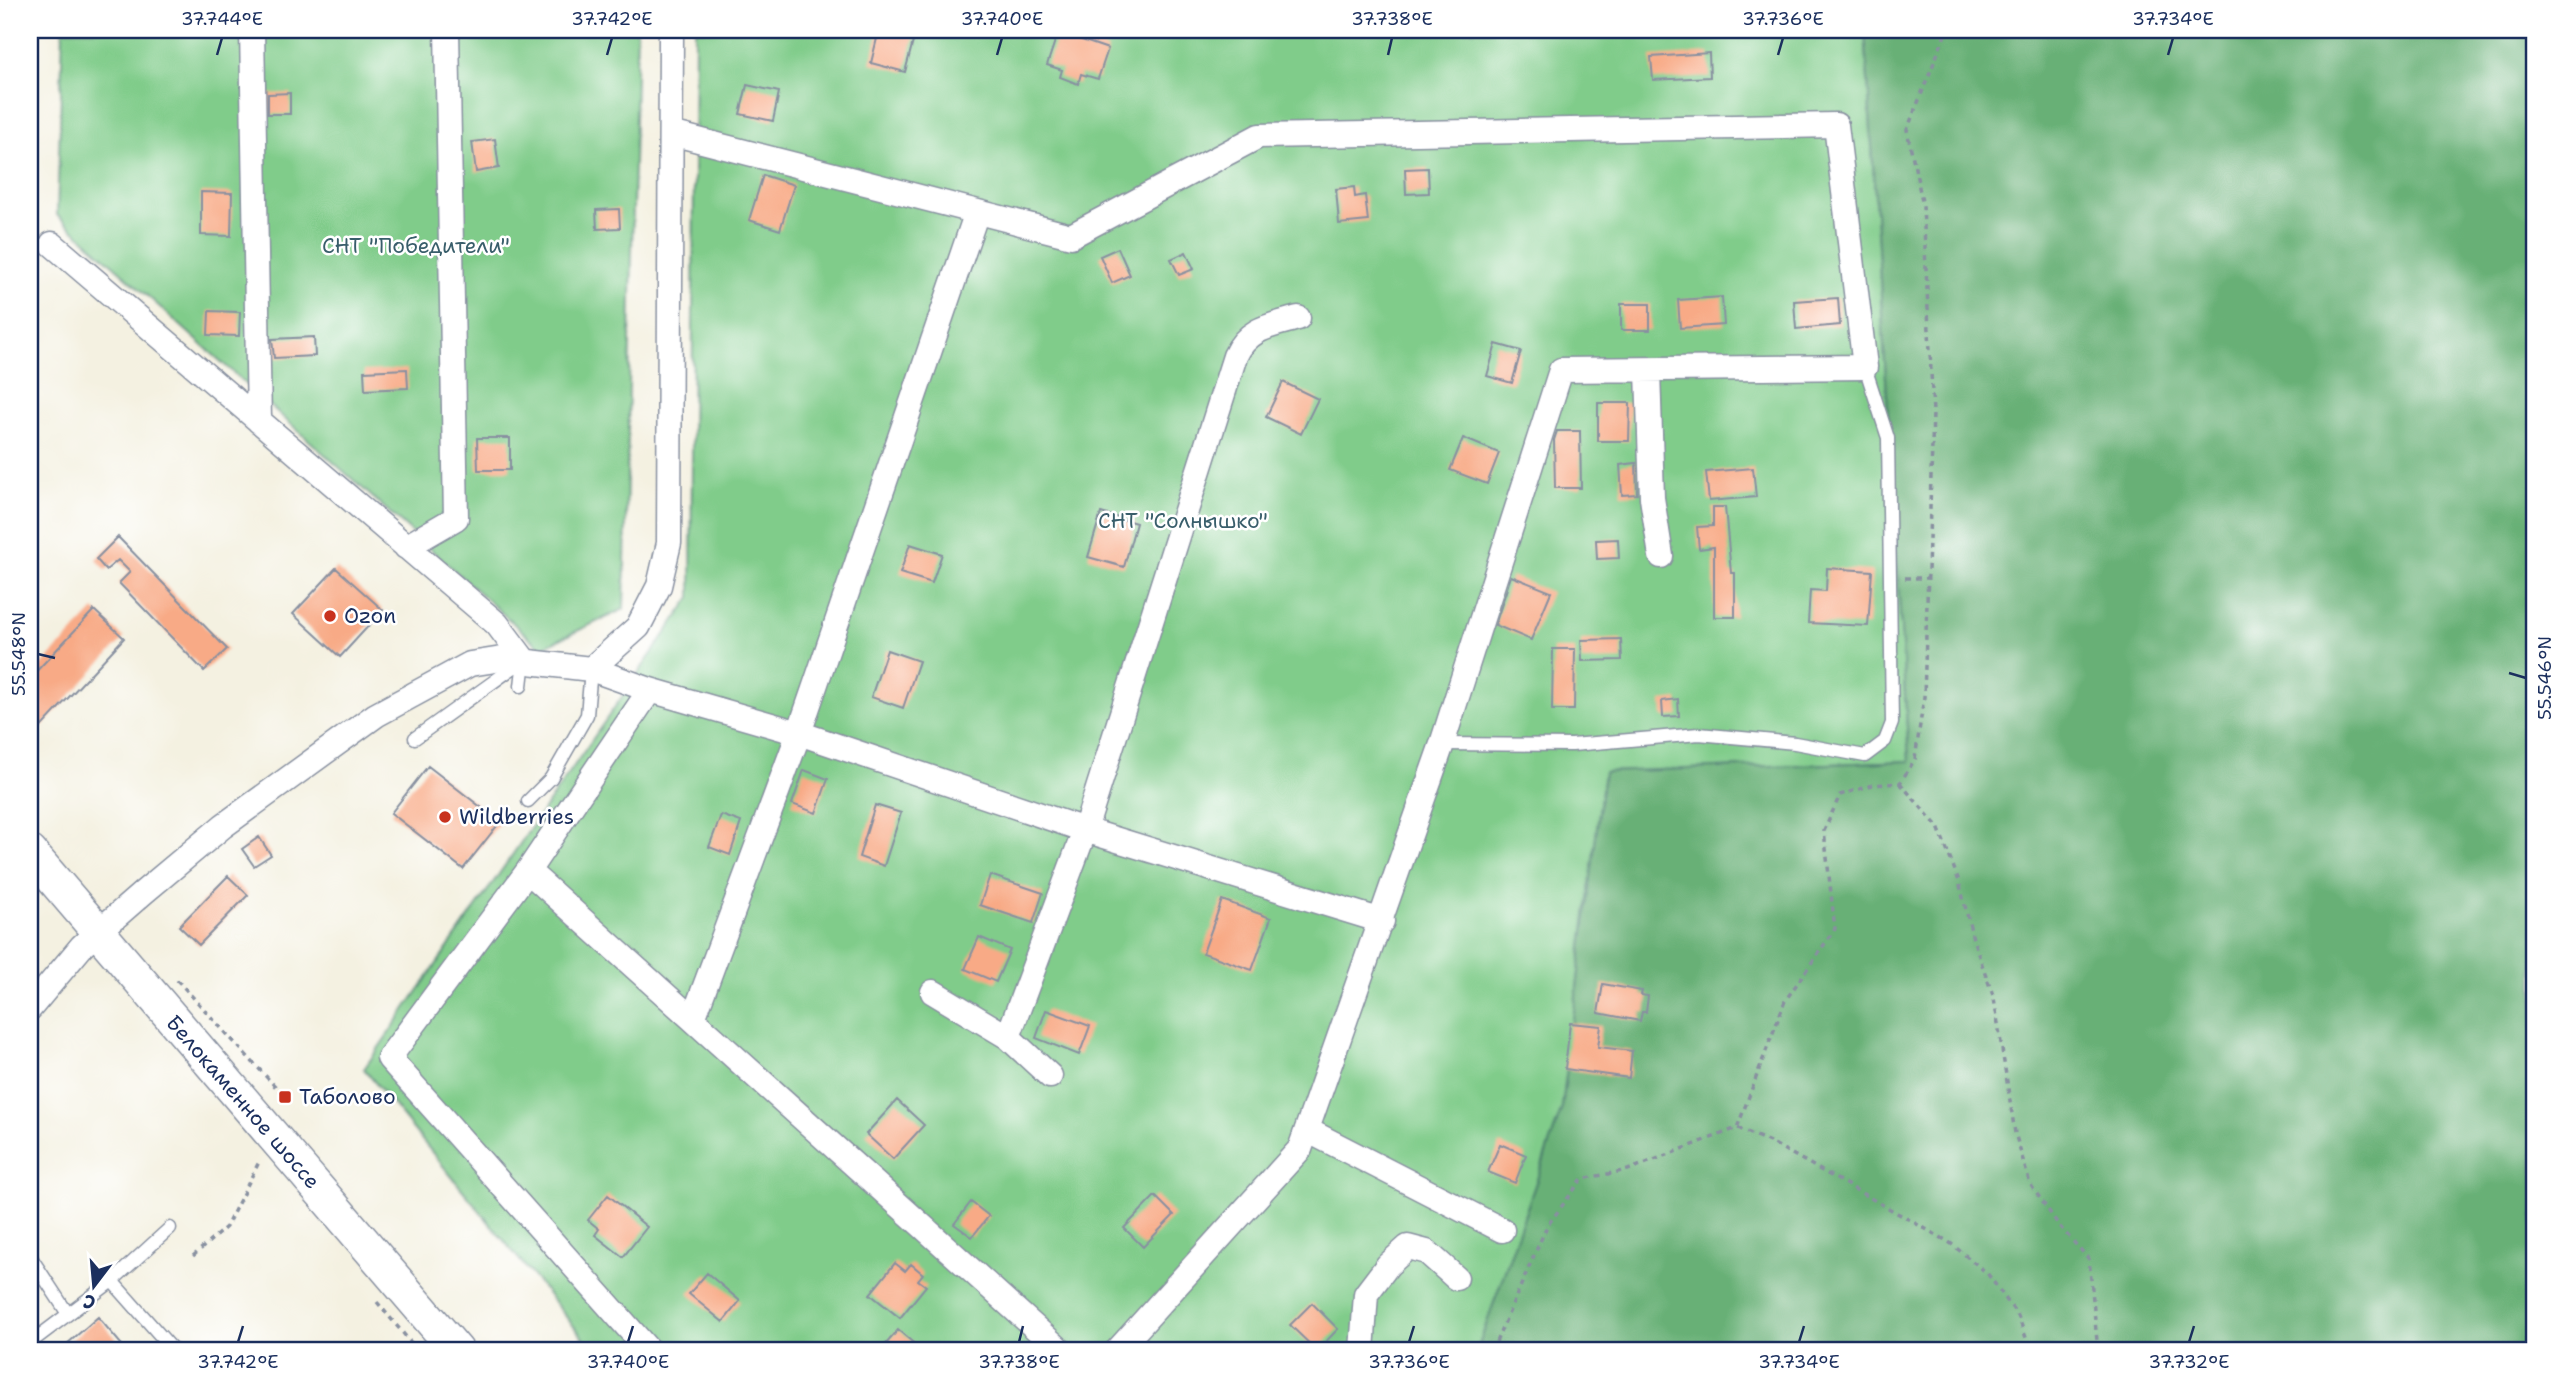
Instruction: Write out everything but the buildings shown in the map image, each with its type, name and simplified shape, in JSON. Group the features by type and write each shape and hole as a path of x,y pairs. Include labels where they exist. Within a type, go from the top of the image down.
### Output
{"main road":[{"name":"Белокаменное шоссе","path":"30,852 457,1351"}],"street":[{"path":"252,30 259,421"},
{"path":"406,547 456,518 447,30"},
{"path":"591,669 638,627 659,586 669,543 671,30"},
{"path":"671,133 1071,236 1259,135 1836,125 1865,367 1561,370 1442,744 1300,1149 1117,1351"},
{"path":"692,1019 799,733 977,212"},
{"path":"52,244 497,624 524,660"},
{"path":"1008,1037 1085,830 1235,356 1242,341 1256,330 1298,318"},
{"path":"1648,370 1652,498 1661,556"},
{"path":"30,1008 97,933 223,826 376,715 470,664 502,659 591,669 650,690 799,733 1085,830 1382,921"},
{"path":"649,1351 389,1058 528,871 650,690"},
{"path":"528,871 1061,1351"},
{"path":"933,992 1008,1037 1050,1076"},
{"path":"1307,1130 1502,1230"},
{"path":"1362,1351 1366,1294 1388,1265 1408,1247 1427,1252 1456,1278"}],"lane":[{"path":"1442,744 1572,745 1699,734 1795,743 1865,756 1885,741 1892,723 1888,438 1865,367"},
{"path":"521,686 524,660"},
{"path":"415,738 524,660"},
{"path":"528,801 551,778 587,715 591,669"},
{"path":"30,1343 111,1280 170,1228"},
{"path":"30,1256 68,1314"},
{"path":"111,1280 174,1351"}],"path":[{"path":"1891,578 1928,579"},
{"path":"1900,783 1938,827 1959,881 1973,939 1994,998 2015,1133 2026,1171 2030,1184 2060,1227 2088,1259 2098,1351"},
{"path":"174,977 285,1097"},
{"path":"1737,1128 1774,1144 1949,1242 1987,1273 2018,1316 2031,1351"},
{"path":"192,1256 226,1227 260,1160"}],"green space":[{"name":"СНТ \"Победители\"","path":"63,30 637,30 624,609 541,648 57,215"},
{"name":"СНТ \"Солнышко\"","path":"695,30 1865,30 1909,761 1604,772 1562,1108 1477,1351 594,1351 364,1069 691,597"},
{"path":"1865,30 2534,30 2534,1351 1477,1351 1562,1108 1604,772 1909,761"}],"place":[{"name":"Ozon","path":"330,616"},
{"name":"Wildberries","path":"445,817"},
{"name":"Таболово","path":"285,1097"}]}
